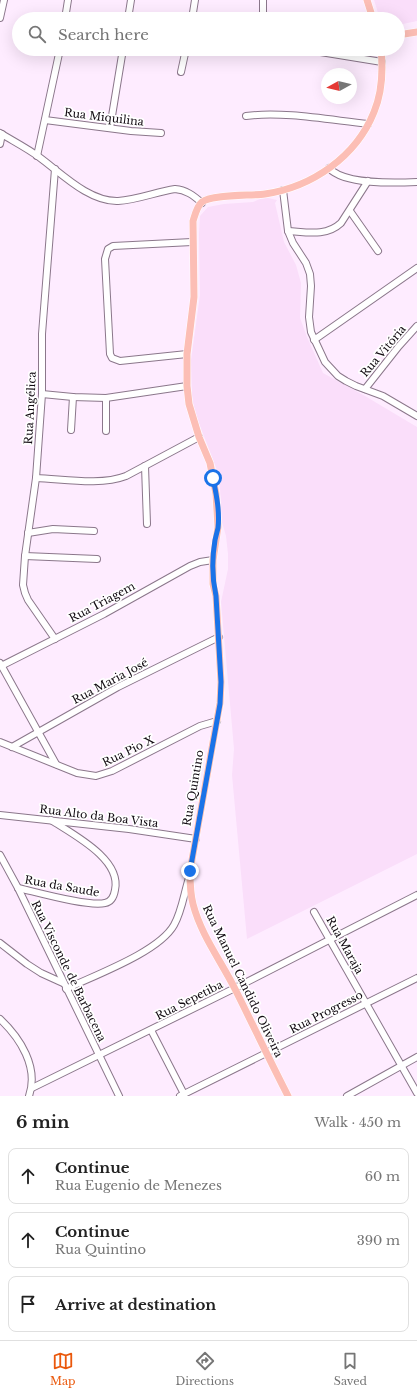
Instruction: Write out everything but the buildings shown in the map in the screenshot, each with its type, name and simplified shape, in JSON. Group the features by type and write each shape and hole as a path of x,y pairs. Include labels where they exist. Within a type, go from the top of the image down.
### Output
{"main road":[{"path":"367,0 371,12"},
{"path":"405,34 417,32"},
{"path":"202,203 221,197 257,195 283,190 299,185 329,168 348,152 362,135 374,112 378,98 382,56"},
{"name":"Rua Quintino","path":"190,871 220,704 221,682 220,637 216,596 213,584 213,560 218,527 218,512 210,463 199,438 189,404 186,386 187,354 194,296 192,242 193,221 202,203"},
{"name":"Rua Manuel Candido Oliveira","path":"190,871 190,889 198,918 206,936 235,988 266,1054 288,1096"}],"street":[{"path":"0,18 4,0"},
{"path":"66,12 68,0"},
{"path":"129,12 131,0"},
{"path":"193,12 195,0"},
{"path":"263,0 263,12"},
{"path":"37,156 59,56"},
{"path":"110,128 122,56"},
{"path":"181,72 184,56"},
{"path":"345,56 382,62"},
{"path":"246,116 257,114 288,115 368,124"},
{"name":"Rua Miquilina","path":"45,120 144,133 161,133"},
{"path":"0,144 1,134 37,156 92,195 103,199 117,201 130,200 175,189 189,193 202,203"},
{"path":"329,168 333,173 343,178 368,181 417,182"},
{"name":"Rua Angélica","path":"55,169 42,334 42,394 36,478 25,556 23,584 25,592 55,639"},
{"path":"288,231 312,233 330,231 336,228 350,211 368,181"},
{"path":"283,190 288,231 310,274 310,325 314,340 325,362 332,370 346,381 383,396 417,416"},
{"path":"350,211 378,251"},
{"path":"187,354 120,361 112,358 110,354 105,259 108,250 113,246 192,242"},
{"path":"314,340 417,268"},
{"name":"Rua Vitória","path":"365,389 417,326"},
{"path":"42,394 106,398 186,386"},
{"path":"71,430 73,397"},
{"path":"106,398 106,431"},
{"path":"36,478 110,481 126,476 199,438"},
{"path":"145,466 147,524"},
{"path":"28,533 53,529 94,531"},
{"path":"25,556 97,559"},
{"name":"Rua Triagem","path":"1,664 104,614 190,566 213,560"},
{"name":"Rua Maria José","path":"12,747 118,687 220,637"},
{"path":"1,664 56,764"},
{"name":"Rua Pio X","path":"0,742 77,773 87,776 96,776 112,771 200,726 217,721"},
{"name":"Rua Alto da Boa Vista","path":"0,815 129,829 196,839"},
{"name":"Rua da Saude","path":"18,888 98,904 106,903 112,900 116,879 112,868 104,858 82,840 51,820"},
{"name":"Rua Visconde de Barbacena","path":"0,855 18,888 118,1096"},
{"name":"Rua Quintino","path":"65,986 136,956 166,936 174,925 181,910 190,871"},
{"name":"Rua Sepetiba","path":"32,1088 235,988 417,895"},
{"name":"Rua Maraja","path":"314,912 417,1093"},
{"path":"0,943 27,964 65,986"},
{"name":"Rua Progresso","path":"182,1095 417,978"},
{"path":"0,1019 14,1034 25,1053 32,1073 32,1088 29,1096"},
{"path":"151,1030 182,1095"},
{"path":"347,1096 417,1057"}],"shaded area":[{"path":"374,0 417,0 417,21 405,24 405,12 378,12"},
{"path":"268,198 277,200 275,203 284,242 296,265 301,283 300,318 323,373 417,427 417,854 247,939 232,775 234,749 221,602 228,569 228,554 226,536 222,522 220,488 217,470 195,413 192,396 191,360 200,295 200,216 208,207 224,204 253,202"}],"route":[{"path":"190,871 220,704 220,637 216,596 213,584 213,560 218,527 218,512 213,478"}]}
